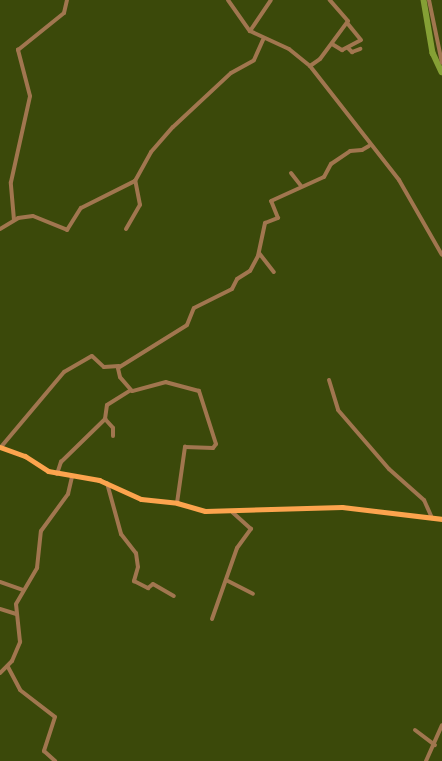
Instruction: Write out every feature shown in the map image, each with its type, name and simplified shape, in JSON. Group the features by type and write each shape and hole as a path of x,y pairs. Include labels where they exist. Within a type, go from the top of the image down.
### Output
{"main road":[{"path":"1,447 57,474 106,483 141,499 177,503 205,511 232,512 342,507 442,520"}],"street":[{"path":"14,220 12,174 30,96 18,50 64,13 67,0"},
{"path":"228,0 250,31 289,49 310,66 369,146 407,192 442,255"},
{"path":"250,31 271,0"},
{"path":"330,0 346,16 347,23 361,38 348,48 340,50 332,44"},
{"path":"429,0 442,63"},
{"path":"310,66 332,44 347,23"},
{"path":"0,229 14,220 41,216 65,231 81,208 135,180 151,152 173,127 231,73 254,60 264,38"},
{"path":"348,48 352,52 360,49"},
{"path":"1,447 64,372 92,356 104,367 119,366 187,325 196,307 232,289 252,268 259,254 265,223 278,218 271,202 301,186 324,177 331,164 350,151 362,150 369,146"},
{"path":"291,172 301,186"},
{"path":"126,229 140,206 135,180"},
{"path":"259,254 274,272"},
{"path":"119,366 119,375 130,390"},
{"path":"329,380 338,410 390,469 424,500 432,518"},
{"path":"57,474 61,462 105,419 107,405 130,390 166,382 199,390 216,444 213,448 185,447 177,503"},
{"path":"105,419 113,428 113,436"},
{"path":"0,673 8,667 20,642 16,614 18,596 37,568 41,531 68,494 72,476"},
{"path":"106,483 121,534 136,553 138,567 134,581 148,588 153,584 174,596"},
{"path":"212,619 228,581 237,548 251,529 232,512"},
{"path":"228,581 254,594"},
{"path":"0,582 23,590"},
{"path":"0,609 16,614"},
{"path":"8,667 20,690 55,717 44,751 55,761"},
{"path":"426,761 436,746 442,724"},
{"path":"415,730 436,746"}],"waterway":[{"path":"424,0 433,53 442,72"}]}
